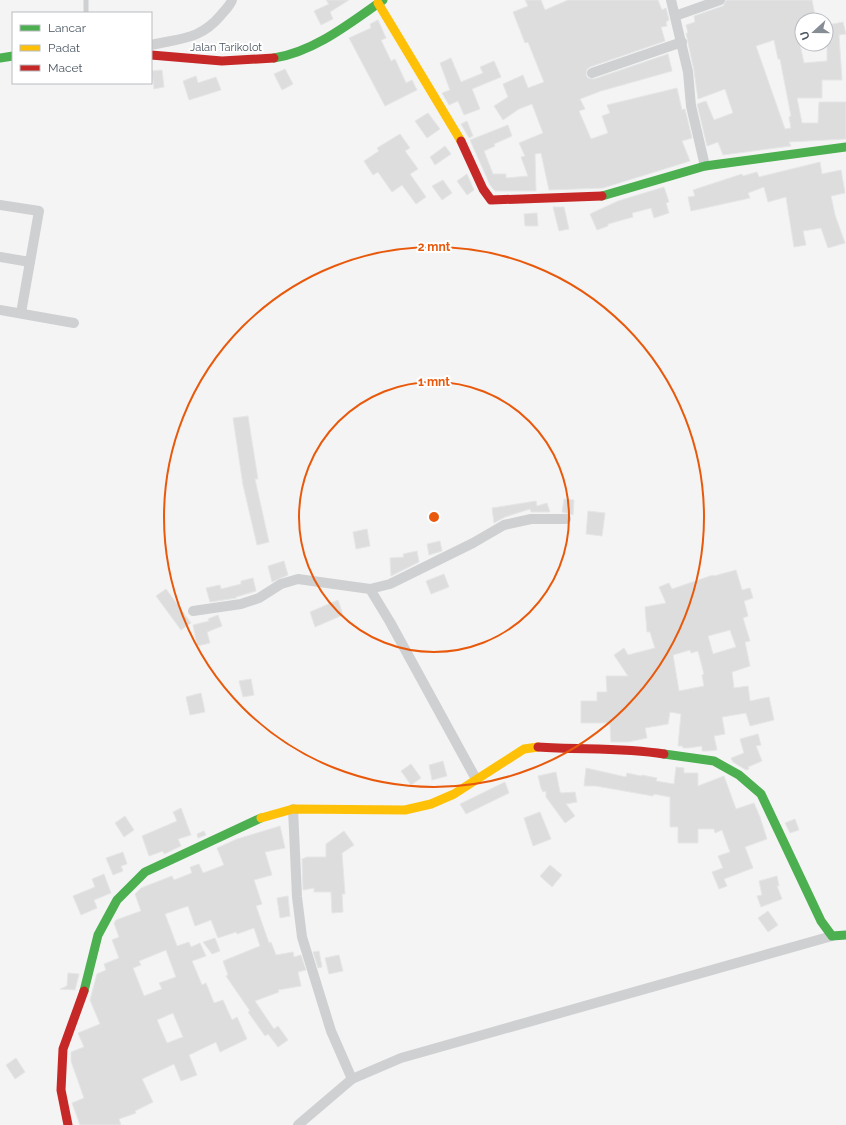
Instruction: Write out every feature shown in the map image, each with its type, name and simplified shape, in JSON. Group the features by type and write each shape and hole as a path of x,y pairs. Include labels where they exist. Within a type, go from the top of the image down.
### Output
{"street":[{"path":"152,45 203,33 216,22 230,5 232,0"},
{"path":"671,0 682,42 688,72 691,106 705,166"},
{"path":"675,16 720,0"},
{"path":"380,2 465,148 482,189 491,200 590,198 610,194 656,178 705,166 846,146"},
{"name":"Jalan Tarikolot","path":"152,55 184,59 252,60 275,58 290,54 330,35 380,2"},
{"path":"592,73 682,42"},
{"path":"0,58 12,56"},
{"path":"0,205 39,211 21,313"},
{"path":"0,257 30,262"},
{"path":"0,310 74,323"},
{"path":"193,611 241,604 259,598 282,584 298,579 370,589 390,584 473,543 504,525 531,519 566,519"},
{"path":"370,589 390,622 476,779"},
{"path":"68,1125 61,1090 63,1049 85,988 98,935 117,900 145,872 262,818 293,809 405,810 431,804 454,794 518,752 533,747 578,750 641,750 714,760 739,775 761,794 821,921 832,936"},
{"path":"293,809 294,863 302,938 331,1031 352,1079"},
{"path":"298,1125 352,1079 401,1058 832,936 846,935"}],"lane":[{"path":"86,0 86,12"}],"building":[{"path":"326,0 349,0 330,12 333,19 321,25 314,11 329,4"},
{"path":"525,0 541,0 545,10 568,0 658,0 662,10 666,8 669,20 666,22 667,26 661,27 665,41 590,67 587,69 586,75 588,78 594,79 668,54 672,71 601,91 580,99 585,109 579,111 591,139 608,133 602,116 610,113 607,105 677,88 682,110 685,109 692,138 682,141 690,161 603,188 549,190 541,153 535,154 536,191 495,191 490,185 470,140 508,125 512,136 494,144 495,146 484,151 493,174 506,174 506,178 528,176 521,157 525,156 519,143 543,133 532,104 519,109 503,120 494,106 508,97 503,84 523,75 528,88 544,82 528,42 525,43 513,12 528,6"},
{"path":"726,0 812,0 814,12 794,12 794,52 802,52 804,63 827,61 827,52 834,52 834,24 843,22 846,34 839,35 842,80 822,80 822,98 797,98 802,123 818,123 819,102 846,102 846,139 789,142 791,146 723,155 718,142 707,146 697,104 706,101 714,120 733,113 725,89 698,99 686,33 688,33 686,25 695,22 694,16 723,6","holes":["774,40 778,59 780,59 791,116 789,117 791,128 785,129 756,46"]},
{"path":"378,20 386,38 381,40 391,61 395,59 406,83 412,80 417,90 385,106 349,38 371,28 370,24"},
{"path":"451,58 461,82 483,73 480,67 494,61 501,77 472,89 480,109 464,115 458,101 449,105 442,93 450,90 440,63"},
{"path":"285,69 293,84 282,90 274,74"},
{"path":"162,70 164,87 154,89 152,71"},
{"path":"196,76 198,83 216,77 221,90 189,100 183,81"},
{"path":"428,113 440,129 427,138 415,121"},
{"path":"467,121 473,136 469,138 461,124"},
{"path":"400,134 410,148 405,151 418,169 410,174 426,197 416,204 402,185 392,192 378,172 373,175 364,161 379,151 377,148"},
{"path":"445,146 451,154 435,165 430,157"},
{"path":"820,162 822,174 841,170 845,193 831,196 835,215 845,243 828,248 821,228 803,231 806,245 794,247 786,197 768,202 764,187 748,193 750,198 691,211 688,197 695,196 693,190 742,174 743,176 757,172 759,177"},
{"path":"467,174 474,190 467,195 457,181"},
{"path":"443,180 452,193 442,200 432,186"},
{"path":"664,187 669,202 666,203 669,213 654,218 651,208 632,213 633,217 608,224 608,226 597,230 590,214 618,201"},
{"path":"553,207 564,207 569,229 559,231"},
{"path":"537,213 538,226 525,226 524,214"},
{"path":"248,416 258,479 255,479 269,542 257,545 243,485 233,418"},
{"path":"564,499 574,500 573,515 562,512"},
{"path":"536,501 537,506 547,503 550,512 531,512 530,509 505,517 494,523 492,508"},
{"path":"588,511 605,513 602,536 586,534"},
{"path":"367,529 370,546 356,549 353,532"},
{"path":"440,541 442,551 429,555 427,544"},
{"path":"417,551 419,562 391,576 390,558 404,557 403,554"},
{"path":"284,561 288,575 272,582 268,566"},
{"path":"736,570 742,590 750,588 753,598 744,601 748,616 743,618 750,641 745,642 750,666 732,672 734,688 748,686 750,701 769,697 774,720 750,726 746,713 722,717 725,734 714,736 717,750 707,751 702,751 702,746 683,748 682,746 678,746 681,714 670,712 668,724 645,728 647,738 628,742 611,742 610,724 581,723 581,701 597,701 597,692 607,692 606,676 628,676 614,655 624,648 628,655 655,648 650,632 647,632 645,607 666,603 659,587 669,583 672,589 713,575","holes":["730,630 736,647 713,654 708,636","690,650 691,653 698,651 704,674 702,675 704,686 679,691 673,655"]},
{"path":"444,574 449,587 431,594 426,581"},
{"path":"253,578 256,591 236,598 210,602 206,588 220,585 221,589 241,584 241,581"},
{"path":"166,589 191,623 181,630 156,596"},
{"path":"338,600 343,615 315,627 310,612"},
{"path":"218,615 222,626 207,632 210,643 197,646 193,625 209,621 208,619"},
{"path":"251,679 254,695 243,697 239,681"},
{"path":"201,693 205,712 190,715 186,697"},
{"path":"758,734 761,745 756,746 762,761 748,767 749,769 746,770 733,762 731,758 744,753 740,739"},
{"path":"443,761 447,776 432,780 429,765"},
{"path":"411,764 421,778 411,785 401,771"},
{"path":"676,767 684,768 684,773 698,773 698,786 724,776 736,809 754,803 760,817 767,839 745,847 753,868 724,879 727,886 719,889 712,872 723,868 718,856 730,852 722,830 715,833 714,829 698,829 698,843 678,843 678,827 670,827 670,797 654,794 653,796 596,786 584,786 586,768 626,777 627,773 642,775 657,778 656,781 674,784"},
{"path":"556,772 560,792 575,792 577,802 566,804 575,816 565,823 546,797 546,791 543,792 538,776"},
{"path":"505,782 509,793 466,814 460,804"},
{"path":"181,808 191,835 178,839 181,846 164,854 163,851 149,856 142,836 177,821 173,812"},
{"path":"540,812 551,839 533,846 524,818"},
{"path":"125,816 134,830 124,837 115,823"},
{"path":"795,819 799,830 790,833 785,823"},
{"path":"280,826 285,848 265,852 272,875 254,880 262,904 256,906 269,943 271,942 276,955 293,952 294,957 301,955 306,970 298,972 301,986 278,990 279,992 255,1001 274,1029 278,1026 288,1040 278,1047 268,1034 265,1036 226,976 228,975 223,961 260,946 254,928 237,934 236,932 218,938 211,920 195,926 188,906 165,914 177,946 189,942 191,947 200,943 206,956 192,961 202,985 206,983 214,1003 223,1000 232,1020 237,1017 247,1039 220,1052 216,1042 189,1055 197,1075 181,1081 174,1064 142,1079 153,1102 135,1111 136,1113 119,1119 121,1125 80,1125 72,1103 84,1098 71,1061 71,1052 84,1047 78,1033 100,1024 90,1000 97,974 106,970 104,964 119,958 112,940 119,937 114,923 116,920 141,911 135,894 141,888 172,876 174,880 192,873 190,867 199,864 203,873 224,865 217,848 237,839","holes":["166,950 176,977 159,983 162,989 144,996 133,968 141,965 139,961","173,1013 183,1037 167,1043 157,1020"]},
{"path":"204,831 206,835 198,838 197,834"},
{"path":"344,831 354,845 342,853 345,894 342,894 343,912 332,913 331,892 314,892 314,888 303,890 302,859 307,857 326,857 326,844"},
{"path":"123,852 127,864 121,866 123,871 113,875 106,858"},
{"path":"550,865 562,875 552,887 540,876"},
{"path":"104,874 111,893 94,900 97,908 81,915 73,896 95,887 92,879"},
{"path":"777,876 779,886 777,886 782,899 761,907 757,896 762,895 759,881"},
{"path":"288,896 290,916 280,918 277,898"},
{"path":"768,911 778,925 768,932 758,918"},
{"path":"215,938 220,951 212,954 203,942"},
{"path":"319,951 322,967 318,968 313,952"},
{"path":"339,955 343,971 329,974 325,958"},
{"path":"68,973 79,974 75,990 60,989 67,986"},
{"path":"16,1058 25,1072 15,1079 6,1065"}],"traffic: fast":[{"path":"274,58 289,55 317,43 345,27 383,0"},
{"path":"0,58 12,56"},
{"path":"602,196 705,166 846,147"},
{"path":"664,754 714,761 739,775 761,794 821,921 832,936 846,935"},
{"path":"84,991 98,935 117,900 145,872 261,818"}],"traffic: slow":[{"path":"378,3 461,141"},
{"path":"261,818 293,809 405,810 431,804 454,794 524,749 538,747"}],"traffic: jam":[{"path":"152,55 222,61 274,58"},
{"path":"461,141 483,189 491,200 602,196"},
{"path":"538,747 617,750 664,754"},
{"path":"68,1125 61,1090 63,1049 84,991"}]}
